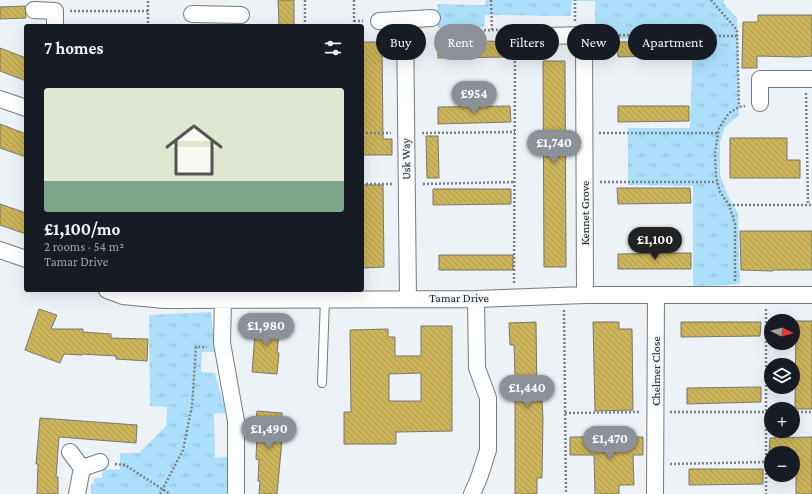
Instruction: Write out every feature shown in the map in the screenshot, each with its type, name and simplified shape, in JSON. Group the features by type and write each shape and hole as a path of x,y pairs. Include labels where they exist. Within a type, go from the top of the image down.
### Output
{"street":[{"path":"34,10 55,18"},
{"path":"192,14 217,20 241,15"},
{"path":"379,21 432,18"},
{"name":"Usk Way","path":"405,20 408,299"},
{"name":"Kennet Grove","path":"581,60 585,133 585,295"},
{"path":"760,103 760,79 809,79"},
{"path":"0,99 24,107"},
{"path":"0,251 24,259"},
{"name":"Tamar Drive","path":"112,292 123,296 164,300 220,296 324,299 476,299 585,295 812,295"},
{"path":"220,296 223,347 236,421 236,494"},
{"name":"Chelmer Close","path":"655,494 656,296"},
{"path":"472,494 480,478 488,450 488,398 477,368 476,299"},
{"path":"70,452 82,468 77,494"},
{"path":"82,468 100,462"}],"lane":[{"path":"322,383 324,299"}],"path":[{"path":"148,0 148,24"},
{"path":"305,0 305,24"},
{"path":"354,0 354,24"},
{"path":"432,18 432,31 492,30 491,0"},
{"path":"575,0 578,24"},
{"path":"711,0 737,30 739,107"},
{"path":"55,18 148,11"},
{"path":"620,35 737,36"},
{"path":"514,298 515,60"},
{"path":"808,205 809,79"},
{"path":"735,295 735,224 729,205 720,192 717,182 715,154 719,128 729,113 739,107 760,103"},
{"path":"364,133 515,132"},
{"path":"585,133 718,133"},
{"path":"364,184 514,182"},
{"path":"585,182 717,182"},
{"path":"729,205 812,205"},
{"path":"766,295 766,446"},
{"path":"564,296 566,494"},
{"path":"160,494 183,450 192,406 196,347 223,347"},
{"path":"800,412 812,412"},
{"path":"100,462 125,465 170,494"},
{"path":"656,464 764,462"},
{"path":"766,482 766,494"}],"green space":[{"path":"486,0 724,0 724,4 737,18 739,115 725,127 720,142 720,175 729,198 738,213 740,284 693,287 693,186 628,185 628,128 690,128 692,60 717,60 717,24 628,24 628,39 620,39 620,24 595,24 595,1 572,1 571,16 485,15 484,24 438,24 437,4 485,5"},
{"path":"211,312 215,352 202,352 201,372 215,373 226,413 214,414 215,458 227,457 228,494 91,494 91,484 94,484 94,478 102,478 103,469 120,470 120,453 139,453 166,426 167,407 150,406 149,315"}],"building":[{"path":"278,0 294,0 294,24 279,24"},
{"path":"25,6 26,18 0,19 0,7"},
{"path":"758,15 812,15 812,56 757,56 757,68 742,68 743,22 758,22"},
{"path":"487,41 495,41 495,57 487,57"},
{"path":"364,42 376,42 376,60 382,60 383,139 392,139 392,155 364,155"},
{"path":"620,42 628,42 628,57 620,57"},
{"path":"0,48 24,57 24,80 0,71"},
{"path":"543,61 565,61 566,267 544,267"},
{"path":"510,106 511,122 438,124 438,107"},
{"path":"618,106 689,106 689,121 618,122"},
{"path":"0,124 24,133 24,156 0,148"},
{"path":"426,136 438,136 439,178 427,178"},
{"path":"730,138 787,138 787,160 800,160 800,178 730,178"},
{"path":"364,185 383,185 384,267 364,268"},
{"path":"617,188 690,188 691,203 618,204"},
{"path":"433,189 511,189 511,204 433,205"},
{"path":"0,204 24,212 24,233 0,225"},
{"path":"740,231 812,231 812,270 741,270"},
{"path":"691,253 691,269 618,269 618,254"},
{"path":"439,255 513,255 513,270 439,270"},
{"path":"39,309 57,315 51,329 83,329 83,332 111,334 111,338 148,339 147,361 116,359 116,356 64,354 60,363 25,350"},
{"path":"256,320 280,322 277,353 279,353 277,374 252,372"},
{"path":"800,321 812,321 812,409 800,409 800,402 795,402 795,394 800,394 800,358 796,358 796,350 800,350"},
{"path":"536,322 537,401 542,401 543,418 542,478 537,478 537,494 515,494 514,345 510,345 509,323"},
{"path":"593,322 619,322 619,329 632,329 633,410 595,411"},
{"path":"681,322 761,322 760,336 681,337"},
{"path":"421,326 452,326 452,431 396,432 396,444 344,444 344,412 351,412 350,330 388,329 388,337 395,337 395,356 421,356","holes":["421,373 421,401 389,401 389,374"]},
{"path":"761,387 761,402 687,404 687,388"},
{"path":"257,411 282,413 282,440 277,494 259,494 259,460 256,459 257,435 255,434"},
{"path":"40,418 137,425 136,443 59,437 56,477 58,477 58,494 37,494 38,464 36,464"},
{"path":"570,437 643,437 643,455 633,455 634,485 619,485 619,494 595,494 594,455 570,455"},
{"path":"812,437 812,494 796,494 796,482 800,482 800,446 769,446 770,438"},
{"path":"689,469 763,469 763,484 689,485"}]}
